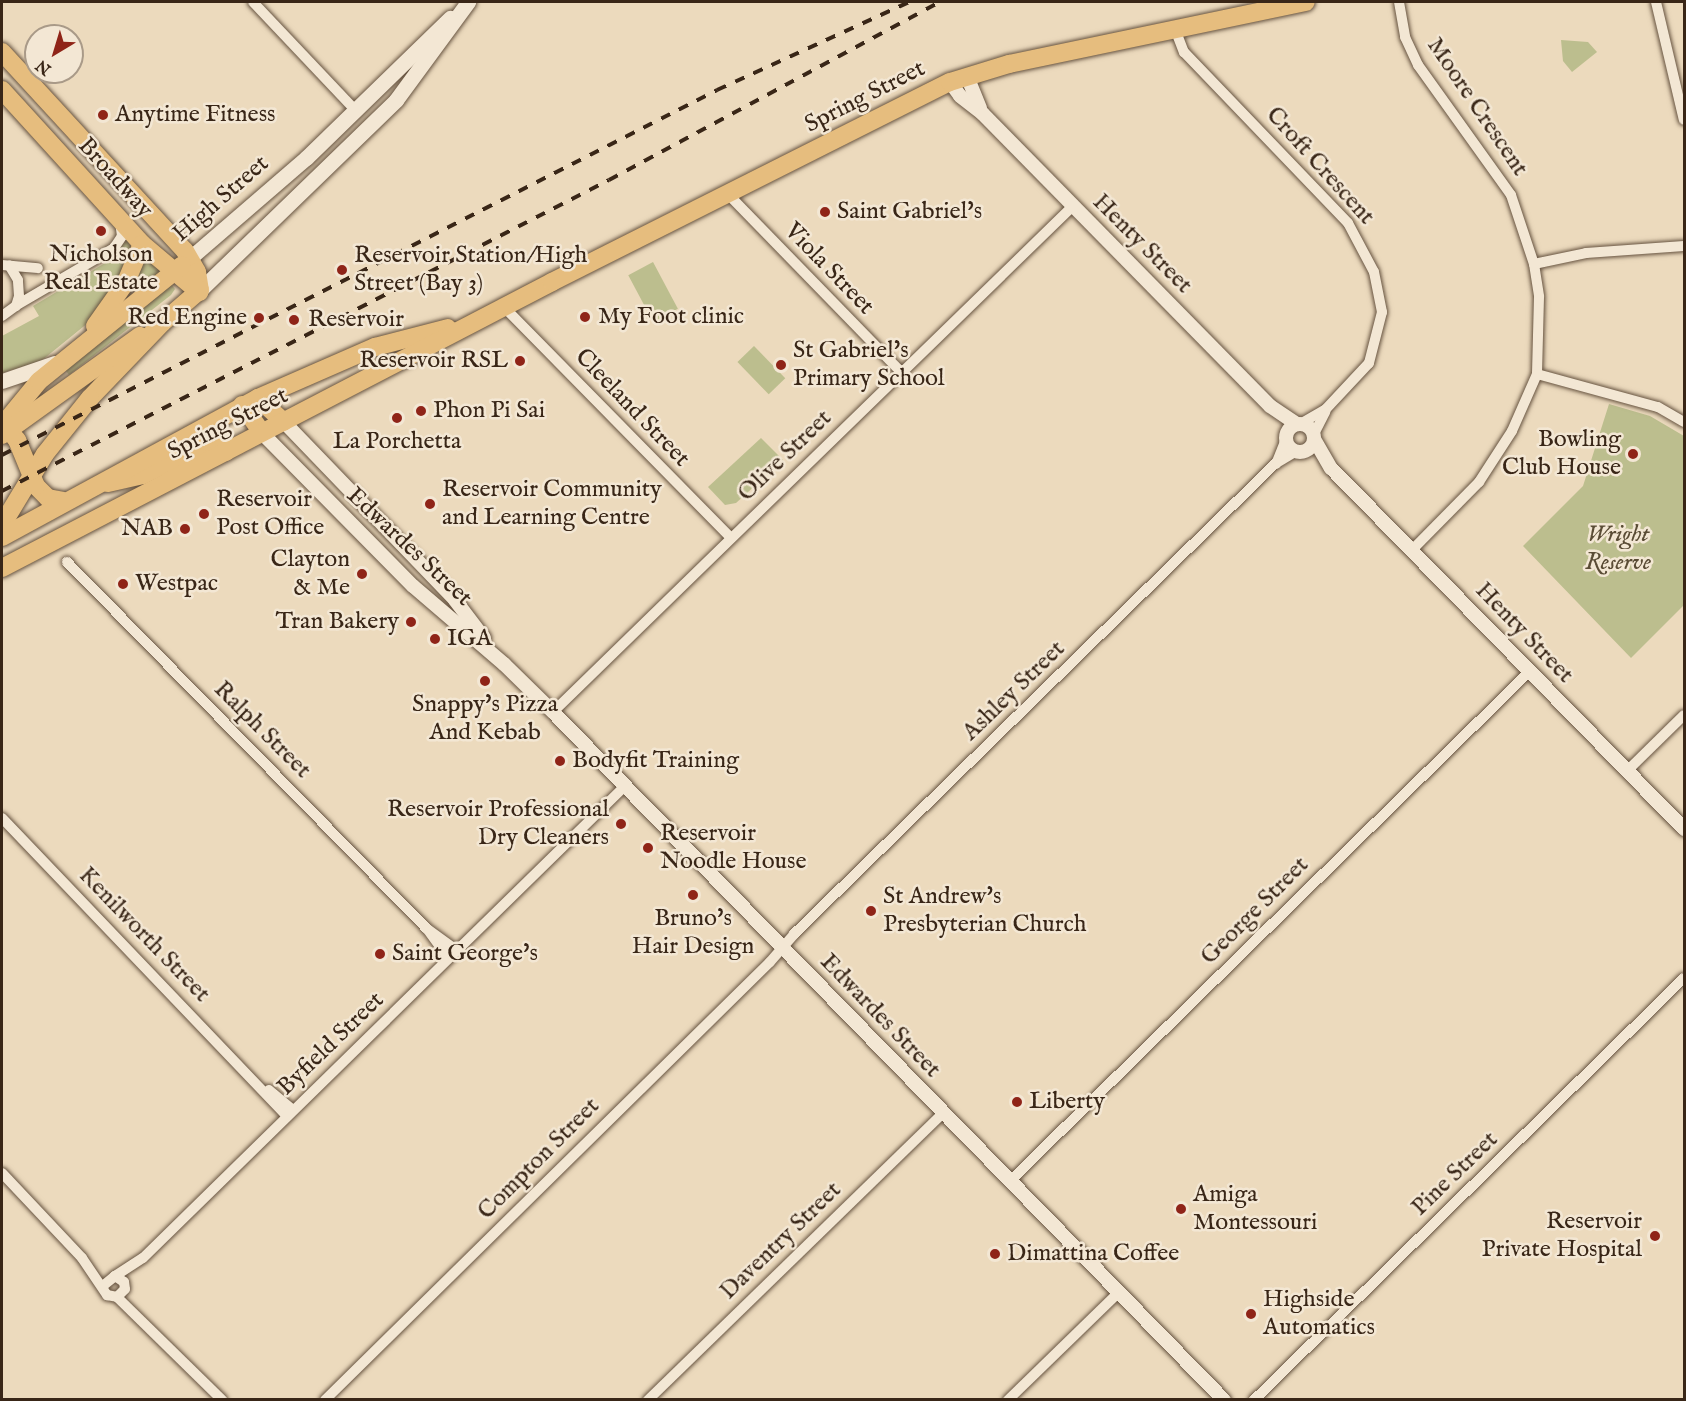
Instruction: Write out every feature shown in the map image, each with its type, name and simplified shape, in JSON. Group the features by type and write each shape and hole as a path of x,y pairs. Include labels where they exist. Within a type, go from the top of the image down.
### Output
{"main road":[{"name":"High Street","path":"4,427 27,392 190,258 355,110 468,2"},
{"name":"High Street","path":"4,427 162,322 200,291 408,86 468,2"},
{"name":"Spring Street","path":"2,568 32,549 226,452 504,307 959,79 1175,29 1306,2"},
{"name":"Broadway","path":"2,52 190,258 200,291"},
{"path":"395,70 408,86"},
{"name":"Broadway","path":"2,90 142,244 200,291"},
{"path":"60,153 78,136"},
{"path":"2,381 73,353 124,287 142,244"},
{"name":"High Street","path":"2,525 30,476 90,398 162,322"},
{"name":"Spring Street","path":"2,537 63,501 250,401 395,341 476,322"},
{"path":"395,341 408,357"},
{"path":"250,401 284,422"},
{"path":"250,401 262,433"},
{"path":"4,427 30,476 43,494 63,501"},
{"path":"89,487 143,475 209,443 218,443 226,452"},
{"path":"2,551 32,549"}],"street":[{"path":"253,2 355,110"},
{"name":"Moore Crescent","path":"1399,2 1405,37 1418,65 1502,179 1534,264 1539,297 1537,374 1512,431 1479,482 1412,550"},
{"path":"1656,2 1682,95 1684,120"},
{"name":"Croft Crescent","path":"1175,29 1184,52 1348,223 1374,272 1382,312 1376,346 1357,378 1326,409 1292,430"},
{"name":"Henty Street","path":"959,79 982,114 1292,430"},
{"name":"Viola Street","path":"727,194 902,373"},
{"name":"Olive Street","path":"552,712 1073,206"},
{"path":"2,316 114,248 122,236 119,218"},
{"path":"1534,264 1586,253 1684,246"},
{"path":"5,265 19,285 17,305"},
{"path":"5,265 38,268"},
{"name":"Cleeland Street","path":"504,307 731,537"},
{"path":"1537,374 1658,407 1684,422"},
{"name":"Croft Crescent","path":"1314,436 1326,409"},
{"name":"Edwardes Street","path":"284,422 454,600 504,664"},
{"path":"1292,430 1314,436 1311,447 1298,451 1292,430"},
{"name":"Ashley Street","path":"1275,464 1292,430"},
{"name":"Edwardes Street","path":"262,433 413,586 504,664 626,786 781,948 1224,1400"},
{"name":"Henty Street","path":"1314,436 1331,468 1684,829"},
{"name":"Henty Street","path":"1298,451 1331,468"},
{"name":"Ashley Street","path":"781,948 1275,464 1298,451"},
{"name":"Ralph Street","path":"67,562 452,954"},
{"name":"George Street","path":"1010,1181 1530,671"},
{"path":"1628,770 1684,715"},
{"name":"Byfield Street","path":"110,1280 143,1258 626,786"},
{"name":"Kenilworth Street","path":"2,818 290,1113"},
{"name":"Compton Street","path":"325,1400 781,948"},
{"name":"Pine Street","path":"1254,1400 1684,978"},
{"name":"Daventry Street","path":"648,1400 943,1113"},
{"path":"2,1173 82,1258 122,1292 145,1321 222,1400"},
{"name":"Byfield Street","path":"122,1292 143,1258"},
{"path":"110,1280 107,1294 122,1292"},
{"path":"1008,1400 1118,1293"}],"green space":[{"path":"1561,40 1588,42 1597,52 1572,72 1563,61"},
{"path":"127,240 134,252 94,318 41,361 2,373 2,336 39,316 33,306 105,263"},
{"path":"144,257 161,272 137,289 131,285"},
{"path":"653,262 678,309 653,322 628,275"},
{"path":"171,284 175,289 171,295 69,375 64,368"},
{"path":"754,346 785,378 769,394 737,362"},
{"name":"Wright Reserve","path":"1609,404 1650,416 1684,436 1684,605 1631,658 1523,546 1583,486"},
{"path":"761,438 783,460 736,503 725,505 708,487"}],"railway":[{"path":"2,455 717,90 909,2"},
{"path":"2,491 609,180 939,2"}],"place":[{"name":"Anytime Fitness","path":"103,115"},
{"name":"Saint Gabriel's","path":"825,212"},
{"name":"Nicholson Real Estate","path":"101,231"},
{"name":"Reservoir Station/High Street (Bay 3)","path":"342,270"},
{"name":"My Foot clinic","path":"585,317"},
{"name":"Red Engine","path":"259,318"},
{"name":"Reservoir","path":"294,320"},
{"name":"Reservoir RSL","path":"520,361"},
{"name":"St Gabriel's Primary School","path":"781,365"},
{"name":"Phon Pi Sai","path":"421,411"},
{"name":"La Porchetta","path":"397,418"},
{"name":"Bowling Club House","path":"1633,454"},
{"name":"Reservoir Community and Learning Centre","path":"430,504"},
{"name":"Reservoir Post Office","path":"204,514"},
{"name":"NAB","path":"185,529"},
{"name":"Clayton & Me","path":"362,574"},
{"name":"Westpac","path":"123,584"},
{"name":"Tran Bakery","path":"411,622"},
{"name":"IGA","path":"435,639"},
{"name":"Snappy's Pizza And Kebab","path":"485,681"},
{"name":"Bodyfit Training","path":"560,761"},
{"name":"Reservoir Professional Dry Cleaners","path":"621,824"},
{"name":"Reservoir Noodle House","path":"648,848"},
{"name":"Bruno's Hair Design","path":"693,895"},
{"name":"St Andrew's Presbyterian Church","path":"871,911"},
{"name":"Saint George's","path":"380,954"},
{"name":"Liberty","path":"1017,1102"},
{"name":"Amiga Montessouri","path":"1181,1209"},
{"name":"Reservoir Private Hospital","path":"1655,1236"},
{"name":"Dimattina Coffee","path":"995,1254"},
{"name":"Highside Automatics","path":"1251,1314"}]}
